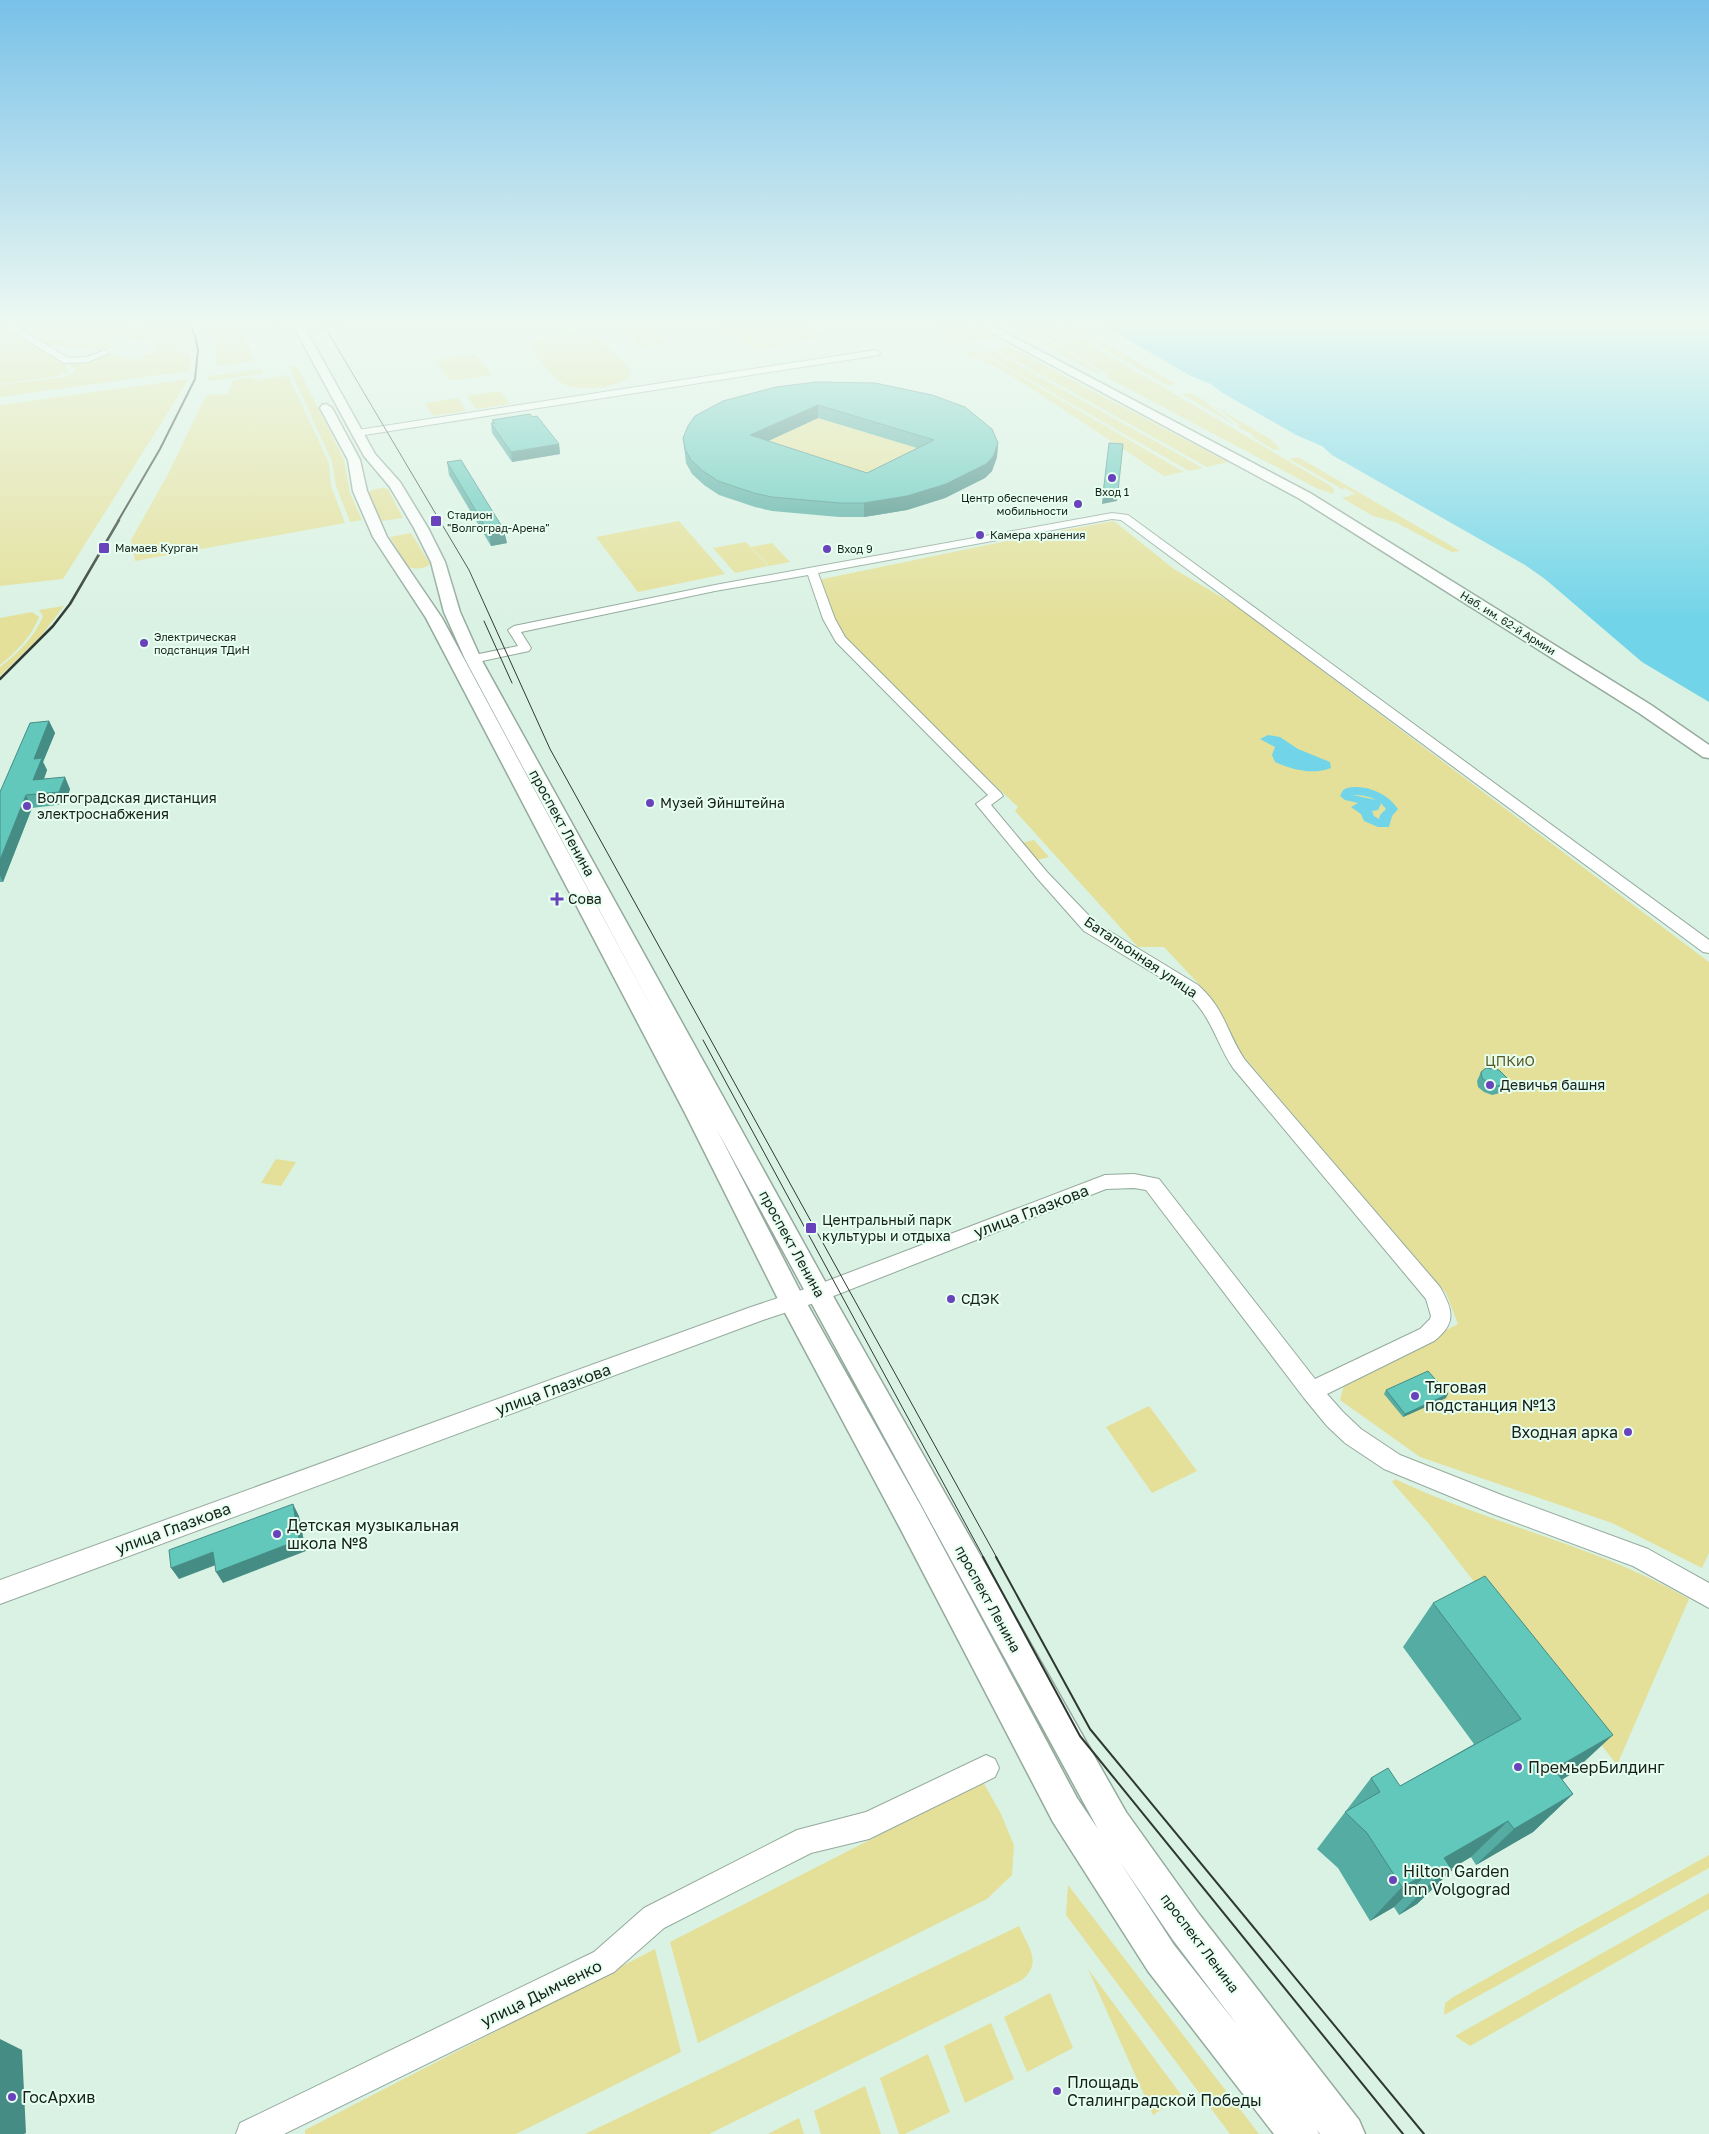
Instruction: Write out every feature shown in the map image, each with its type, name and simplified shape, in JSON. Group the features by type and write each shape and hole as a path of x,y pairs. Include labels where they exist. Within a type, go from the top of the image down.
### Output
{"main road":[{"name":"проспект Ленина","path":"336,422 368,487 380,537 434,618 697,1113 1114,1824 1186,1927 1345,2134"},
{"name":"проспект Ленина","path":"351,422 370,456 395,484 421,528 429,568 452,612 473,659 806,1297 916,1526 1065,1810 1161,1958 1299,2134"},
{"path":"1168,422 1311,496"},
{"path":"1172,422 1311,496"},
{"path":"368,487 395,484"},
{"name":"Наб. им. 62-й Армии","path":"1311,496 1656,704 1709,742"},
{"name":"Наб. им. 62-й Армии","path":"1311,496 1645,708 1709,753"},
{"path":"402,570 429,568"}],"street":[{"path":"358,433 432,422"},
{"path":"473,659 525,648 514,630 714,588 812,572 1112,516 1124,517 1709,948"},
{"name":"Батальонная улица","path":"812,572 829,618 846,646 996,796 983,804 1083,921 1192,989 1205,1000 1219,1023 1229,1051 1239,1064 1433,1293 1442,1313 1441,1322 1437,1328 1427,1335 1312,1392"},
{"name":"улица Глазкова","path":"0,1592 806,1297 1105,1182 1134,1181 1152,1184 1312,1392 1353,1436 1392,1462 1501,1506 1640,1557 1709,1596"},
{"name":"улица Дымченко","path":"251,2134 604,1962 654,1918 807,1840 869,1825 986,1768"}],"green space":[{"path":"0,422 162,422 63,579 0,586"},
{"path":"193,422 310,422 329,463 331,486 345,523 135,561 131,540 168,474"},
{"path":"314,422 325,422 344,460 350,493 362,520 350,522 336,486 332,462"},
{"path":"810,422 830,422 933,453 867,487 751,449"},
{"path":"1081,422 1098,422 1184,472 1164,476"},
{"path":"1103,422 1120,422 1203,468 1189,471"},
{"path":"1125,422 1151,422 1228,462 1207,467"},
{"path":"1190,422 1221,422 1331,486 1334,490 1333,494 1318,489"},
{"path":"1235,422 1240,422 1272,440 1280,449 1274,450 1251,436 1254,435 1237,427 1241,426"},
{"path":"1298,457 1460,551 1452,552 1395,522 1373,516 1342,498 1355,494 1345,488 1342,489 1289,459"},
{"path":"374,489 388,489 403,518 382,521 368,493"},
{"path":"679,521 725,574 638,592 596,537"},
{"name":"ЦПКиО","path":"1114,521 1174,569 1235,605 1709,962 1709,1553 1702,1568 1612,1523 1420,1457 1340,1400 1345,1381 1458,1324 1446,1293 1238,1050 1208,994 1164,947 1138,947 1015,811 1018,807 843,642 818,580 1016,539"},
{"path":"411,533 430,564 425,567 416,569 407,567 390,537"},
{"path":"746,542 768,566 735,573 713,548"},
{"path":"772,543 790,562 769,566 751,547"},
{"path":"64,606 41,636 0,676 0,667 19,651 40,624 43,616 39,610"},
{"path":"32,612 39,617 32,631 18,649 0,665 0,618"},
{"path":"1034,840 1049,857 1038,860 1022,843"},
{"path":"276,1159 296,1162 281,1186 261,1183"},
{"path":"1149,1406 1197,1471 1152,1493 1106,1427"},
{"path":"1395,1479 1468,1510 1581,1549 1618,1564 1654,1580 1689,1599 1617,1765 1429,1524 1392,1482"},
{"path":"983,1782 1000,1812 1014,1845 1012,1875 987,1899 698,2043 670,1942"},
{"path":"1709,1855 1709,1868 1444,2015 1445,2003 1455,1996"},
{"path":"1068,1885 1259,2134 1230,2134 1066,1915"},
{"path":"1709,1893 1709,1909 1470,2046 1455,2036"},
{"path":"1019,1926 1032,1954 1033,1961 1032,1967 1022,1980 709,2134 585,2134"},
{"path":"655,1949 681,2052 516,2134 305,2134 305,2130"},
{"path":"1088,1969 1182,2096 1153,2115"},
{"path":"1050,1993 1073,2048 1027,2072 1004,2017"},
{"path":"991,2023 1014,2079 965,2103 944,2046"},
{"path":"928,2054 950,2112 905,2134 899,2134 880,2078"},
{"path":"865,2086 881,2134 821,2134 814,2111"},
{"path":"799,2118 804,2134 768,2134"}],"water":[{"path":"1273,422 1709,422 1709,702 1642,662 1545,579 1525,565 1332,455 1322,446 1296,435"},
{"path":"1268,735 1280,737 1298,749 1330,762 1331,768 1303,771 1275,762 1272,755 1275,747 1260,739"}],"building":[{"path":"494,422 541,422 559,444 511,452 491,423 495,423"},
{"path":"691,422 780,422 750,435 867,473 934,440 873,422 983,422 992,429 998,443 993,457 986,464 946,484 907,496 864,503 839,503 772,497 718,481 691,460 685,449 683,438"},
{"name":"Вход 1","path":"1109,443 1123,444 1118,491 1103,494"},
{"path":"461,460 504,530 489,533 447,462"},
{"path":"49,721 34,759 42,758 33,780 65,777 59,792 26,795 0,860 0,792 30,723"},
{"path":"1486,1068 1499,1070 1507,1078 1504,1085 1496,1086 1482,1078 1481,1072"},
{"name":"Тяговая подстанция №13","path":"1428,1371 1448,1394 1405,1414 1386,1390"},
{"path":"293,1504 299,1540 216,1572 213,1552 171,1568 169,1550"},
{"path":"1485,1576 1613,1735 1554,1769 1573,1794 1514,1829 1508,1821 1444,1858 1452,1870 1433,1881 1428,1873 1402,1887 1367,1833 1345,1812 1380,1792 1371,1778 1388,1768 1400,1786 1521,1719 1433,1603"}],"waterway":[{"path":"1351,791 1374,794 1389,804 1392,809 1386,815 1385,824 1368,818 1367,812 1357,807 1374,807 1375,804 1346,796 1351,791"}],"tram line":[{"path":"381,422 469,570 550,749 997,1558"},
{"path":"484,621 512,683"},
{"path":"703,1040 984,1558"},
{"path":"983,1557 1080,1736 1403,2134"},
{"path":"996,1557 1090,1729 1424,2134"}],"railway":[{"path":"118,521 174,422"},
{"path":"0,679 53,626 70,604 119,520"}],"place":[{"name":"Вход 1","path":"1112,478"},
{"name":"Центр обеспечения мобильности","path":"1078,504"},
{"name":"Стадион \"Волгоград-Арена\"","path":"436,521"},
{"name":"Камера хранения","path":"980,535"},
{"name":"Мамаев Курган","path":"104,548"},
{"name":"Вход 9","path":"827,549"},
{"name":"Электрическая подстанция ТДиН","path":"144,643"},
{"name":"Музей Эйнштейна","path":"650,803"},
{"name":"Волгоградская дистанция электроснабжения","path":"27,806"},
{"name":"Сова","path":"557,899"},
{"name":"Девичья башня","path":"1490,1085"},
{"name":"Центральный парк культуры и отдыха","path":"811,1228"},
{"name":"СДЭК","path":"951,1299"},
{"name":"Тяговая подстанция №13","path":"1415,1396"},
{"name":"Входная арка","path":"1628,1432"},
{"name":"Детская музыкальная школа №8","path":"277,1534"},
{"name":"ПремьерБилдинг","path":"1518,1767"},
{"name":"Hilton Garden Inn Volgograd","path":"1393,1880"},
{"name":"Площадь Сталинградской Победы","path":"1057,2091"},
{"name":"ГосАрхив","path":"12,2097"}]}
